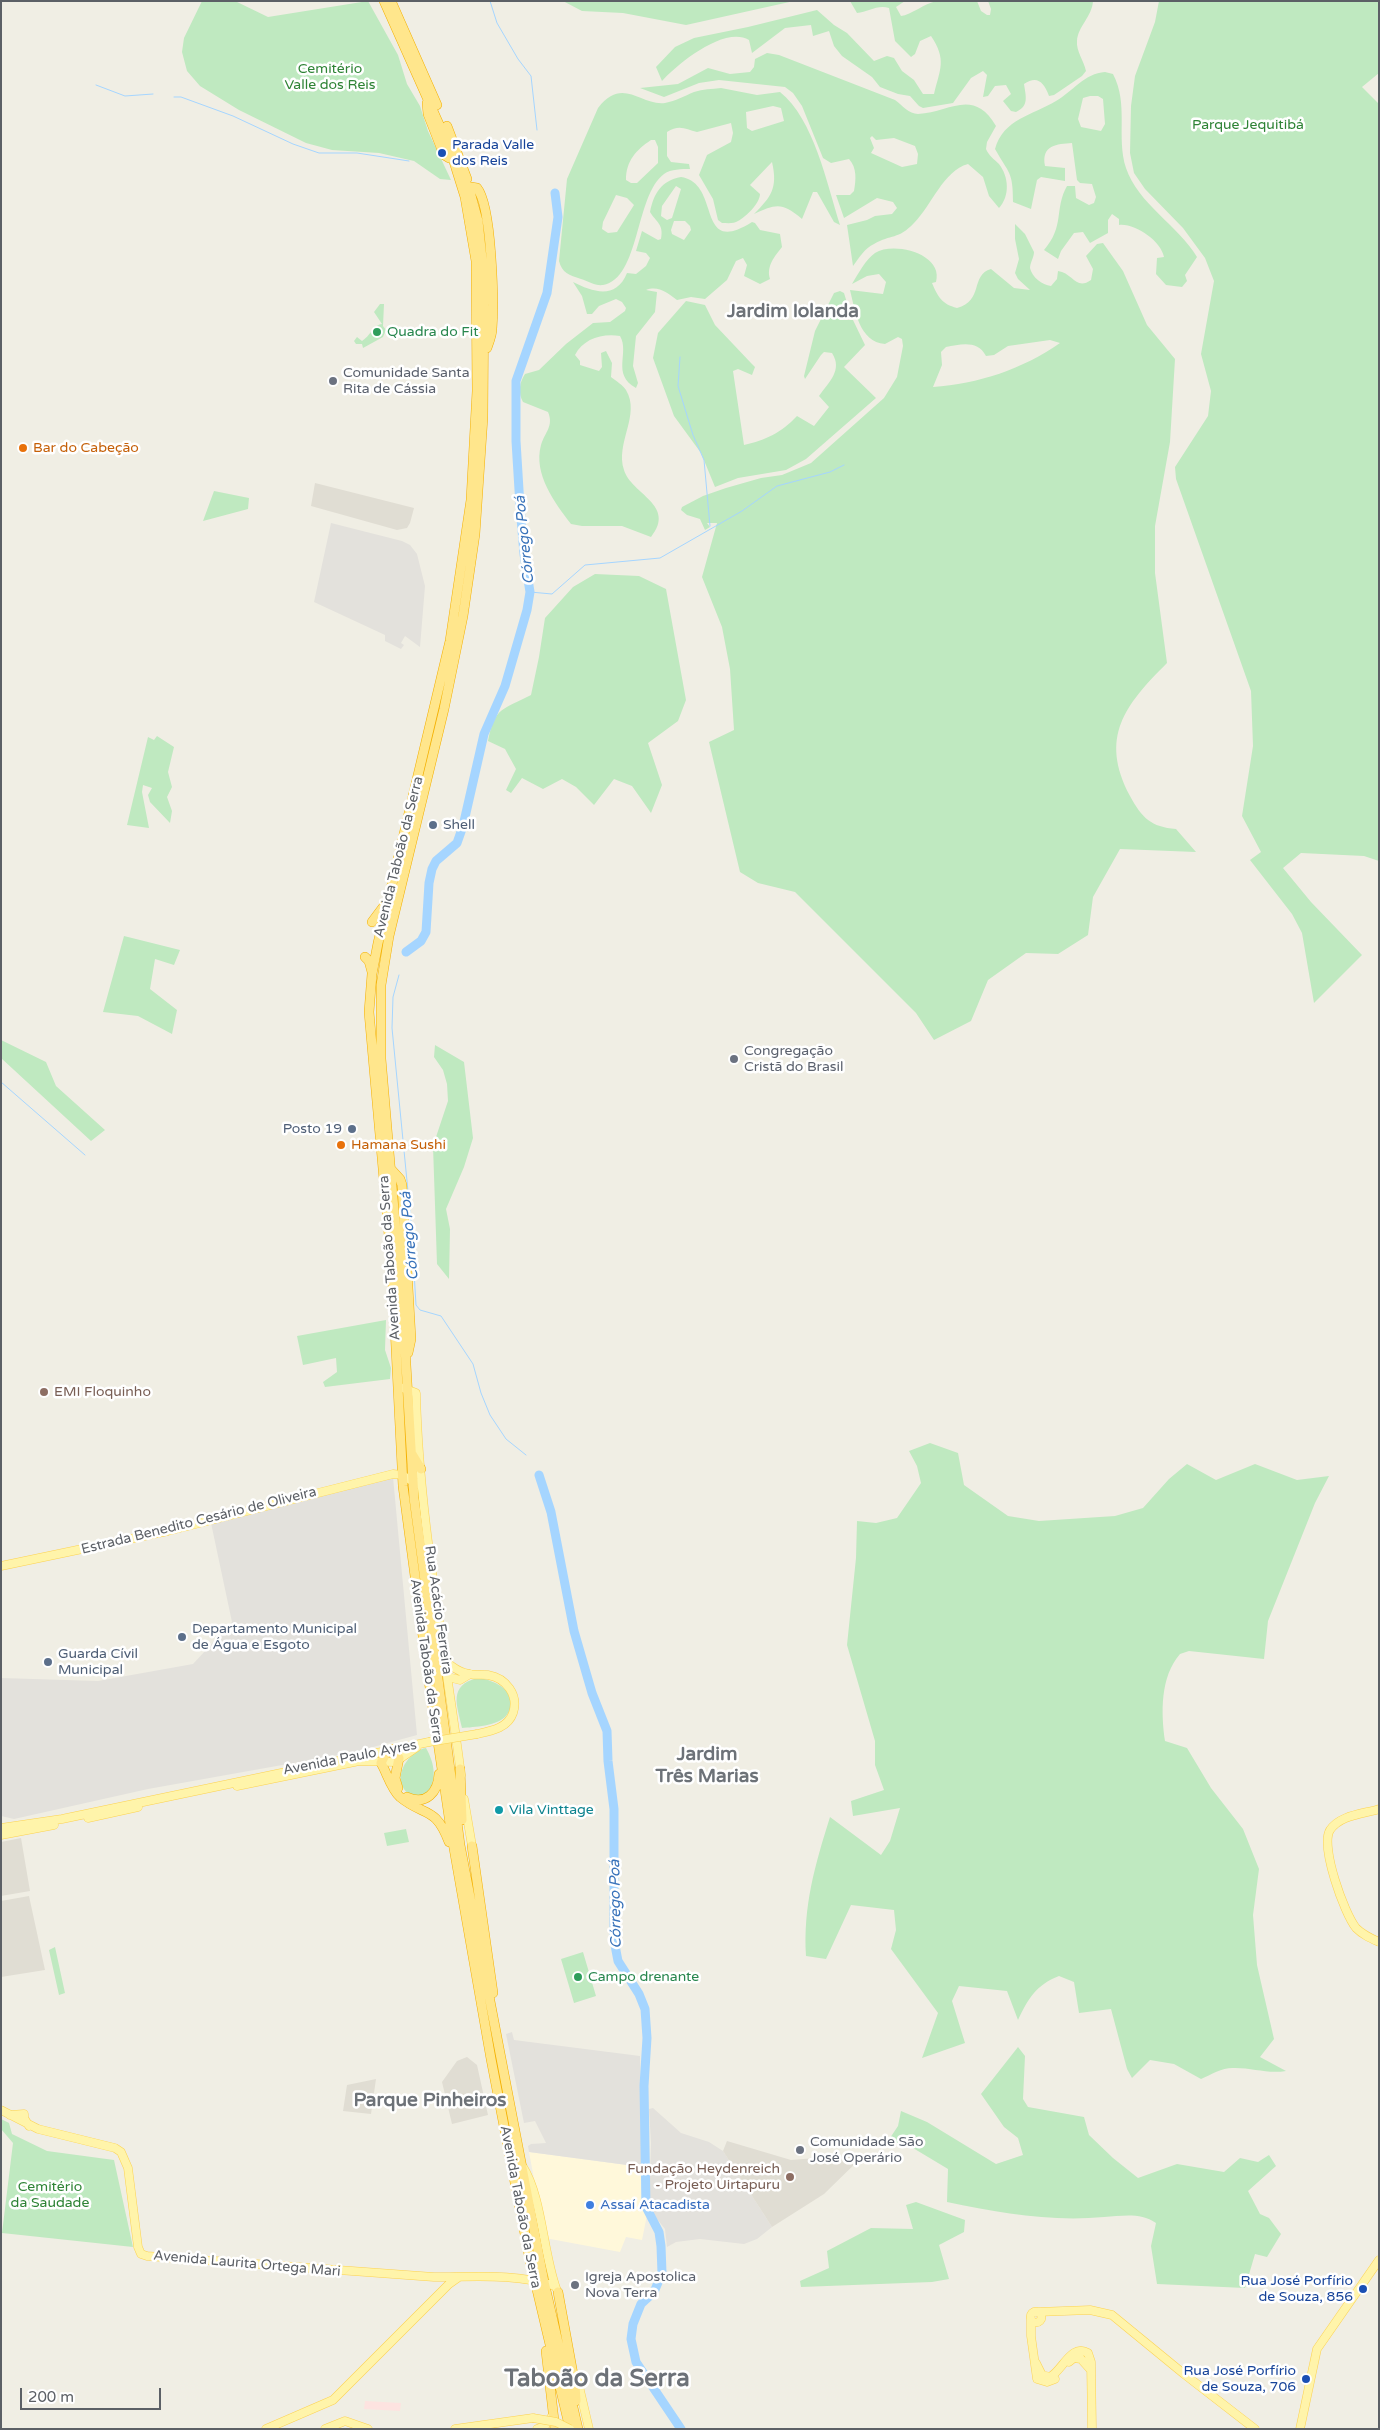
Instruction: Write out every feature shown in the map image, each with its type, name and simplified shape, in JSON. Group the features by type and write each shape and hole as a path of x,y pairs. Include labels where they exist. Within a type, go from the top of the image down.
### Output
{"highway":[{"name":"Avenida Taboão da Serra","path":"384,1 425,93 456,156"},
{"name":"Avenida Taboão da Serra","path":"391,1 435,101 466,183 479,230 484,276 483,417 475,534 463,616 444,709 405,867 392,901 381,985 379,1016 400,1472 440,1758 491,2059 534,2279 570,2429"},
{"name":"Avenida Taboão da Serra","path":"466,183 474,240 477,286 477,391 471,500 456,604 438,698 392,901 372,974 369,1012 387,1166 406,1362 410,1451 422,1564 460,1845 544,2282 578,2429"},
{"path":"372,922 392,901"},
{"path":"365,957 369,961 372,974"},
{"path":"410,1451 421,1469"},
{"path":"422,1564 436,1605"},
{"path":"440,1758 436,1790 428,1797 420,1800 405,1796 398,1787 395,1778 399,1760 390,1750 381,1763 396,1792 407,1801 431,1814 443,1826 457,1864"},
{"path":"460,1769 462,1834 460,1845"},
{"path":"472,1846 492,1978 495,2035"},
{"path":"556,2289 575,2385 576,2416"},
{"path":"545,2328 544,2339 554,2406 555,2429"}],"main road":[{"name":"Rua Acácio Ferreira","path":"397,1385 416,1393 421,1469 436,1605 451,1692 472,1846"},
{"path":"400,1472 423,1487"},
{"name":"Estrada Benedito Cesário de Oliveira","path":"1,1566 168,1531 400,1472"},
{"path":"426,1743 496,1730 506,1723 513,1713 514,1700 510,1689 501,1681 491,1676 470,1674 456,1669 445,1661"},
{"path":"451,1692 460,1680 470,1674"},
{"path":"448,1677 460,1680"},
{"name":"Avenida Paulo Ayres","path":"1,1834 108,1814 216,1788 426,1743"},
{"name":"Avenida Paulo Ayres","path":"1,1828 62,1819 119,1806 359,1761 381,1763 399,1760 426,1743"},
{"path":"108,1814 112,1809 119,1806"},
{"path":"1379,1809 1341,1820 1331,1828 1328,1840 1344,1909 1361,1932 1379,1942"},
{"name":"Avenida Laurita Ortega Mari","path":"1,2110 10,2115 24,2114 24,2118 30,2126 115,2148 122,2152 128,2168 138,2247 144,2255 317,2270 437,2277 534,2279 556,2289"},
{"path":"522,2166 534,2190 543,2242 563,2307 589,2429"},
{"path":"1300,2429 1316,2349 1379,2260"},
{"path":"266,2429 333,2400 452,2281 461,2276"},
{"path":"437,2277 444,2282 443,2291"},
{"path":"435,2298 438,2286 437,2277"},
{"path":"1037,2321 1064,2311"},
{"path":"1090,2369 1077,2357 1068,2363 1052,2381 1044,2382 1037,2378 1031,2336 1041,2315 1037,2312 1101,2311 1112,2314 1184,2374 1255,2429"},
{"path":"1036,2363 1042,2375 1050,2377 1074,2353 1084,2351 1090,2356 1092,2429"},
{"path":"537,2429 549,2422 554,2406"},
{"path":"455,2429 533,2418 556,2422 570,2429"},
{"path":"326,2428 345,2421 368,2429"}],"shaded area":[{"path":"315,483 414,508 410,523 407,528 397,530 311,506"},
{"path":"331,523 402,541 410,545 417,554 425,586 420,647 405,636 401,643 404,645 401,649 385,641 385,635 314,602"},
{"path":"393,1477 417,1735 355,1752 148,1789 14,1819 1,1816 1,1678 98,1681 193,1664 232,1622 211,1523"},
{"path":"21,1838 30,1891 1,1896 1,1842"},
{"path":"29,1896 45,1970 1,1977 1,1901"},
{"path":"512,2032 514,2040 640,2056 642,2167 529,2152 528,2146 531,2144 546,2143 535,2121 524,2123 506,2034"},
{"path":"467,2057 477,2065 488,2115 452,2124 442,2082 457,2061"},
{"path":"376,2079 371,2114 343,2111 347,2085"},
{"path":"653,2108 681,2133 709,2142 723,2151 772,2227 757,2239 744,2244 700,2239 676,2242 667,2247 665,2229 649,2209 651,2143 649,2109"},
{"name":"Fundação Heydenreich - Projeto Uirtapuru","path":"727,2141 791,2160 865,2154 824,2194 772,2227 723,2151"},
{"name":"Assaí Atacadista","path":"529,2152 642,2167 641,2200 642,2209 647,2215 642,2240 626,2237 620,2252 545,2238"},
{"path":"365,2401 401,2403 400,2411 364,2409"}],"green space":[{"name":"Cemitério Valle dos Reis","path":"202,1 235,1 268,17 368,1 398,55 407,84 420,106 428,131 451,180 440,179 414,161 379,153 332,150 306,143 239,110 200,86 187,71 182,52 184,38"},
{"path":"563,1 794,1 686,25 623,13 582,11"},
{"path":"850,1 905,1 896,7 901,16 937,1 977,1 981,11 990,15 991,9 988,1 1093,1 1077,41 1086,71 1082,76 1054,95 1049,96 1040,81 1029,81 1024,84 1025,104 1016,112 1011,111 1003,101 1011,94 1006,85 995,86 988,96 983,97 987,75 983,71 971,78 953,103 923,108 910,96 898,94 880,87 872,77 842,56 834,46 829,31 813,36 811,25 785,28 752,53 749,40 739,37 715,42 679,65 662,81 656,67 675,47 694,38 817,10 834,25 847,33 874,61 887,56 894,58 902,71 914,80 923,94 934,94 941,58 931,36 920,41 915,54 911,57 895,41 889,8 877,8 857,13"},
{"name":"Parque Jequitibá","path":"1159,1 1379,1 1379,73 1362,87 1379,104 1379,861 1364,856 1301,853 1283,868 1311,902 1362,955 1314,1003 1302,933 1292,914 1250,860 1261,852 1242,816 1253,746 1251,691 1176,479 1175,467 1208,416 1211,391 1201,354 1214,281 1205,258 1183,228 1145,189 1134,173 1130,153 1131,106 1135,76 1155,22"},
{"path":"767,53 779,55 895,100 915,114 929,113 960,105 978,108 987,114 996,126 987,142 986,149 990,156 999,164 1005,175 1007,186 1003,203 999,208 989,196 983,177 968,164 959,168 945,181 914,223 903,232 868,248 853,266 847,225 875,216 892,214 897,208 893,202 877,198 844,218 836,195 850,195 854,191 855,170 849,159 831,163 823,158 802,106 793,93 785,87 719,80 699,83 664,97 640,88 678,84 708,68 730,74 750,72 754,67 755,59","holes":["872,136 876,140 894,138 915,146 918,154 917,164 902,167 871,153 874,148 870,138"]},
{"path":"1098,73 1113,74 1118,85 1122,109 1123,156 1132,181 1139,193 1180,235 1197,257 1185,275 1187,281 1182,287 1166,285 1156,274 1157,258 1164,257 1153,239 1132,227 1119,225 1119,219 1112,214 1108,220 1108,233 1090,243 1083,232 1074,233 1061,251 1058,259 1044,250 1055,233 1063,194 1067,186 1075,186 1076,198 1089,205 1094,203 1096,197 1092,184 1080,183 1077,180 1072,143 1051,147 1045,154 1044,159 1045,166 1065,168 1065,181 1041,177 1037,180 1031,209 1013,202 1011,178 995,149 999,139 1012,124 1056,101 1085,79","holes":["1098,96 1103,99 1105,124 1101,131 1081,127 1078,119 1083,98"]},
{"path":"721,88 757,95 780,92 792,104 802,118 818,153 840,225 834,222 817,192 813,192 802,219 795,213 779,206 754,214 772,191 774,171 772,162 750,185 760,194 758,201 752,209 736,222 722,223 718,220 713,199 699,175 707,155 731,142 733,133 731,123 697,132 675,128 667,132 667,156 671,162 689,164 690,169 667,172 655,185 647,199 631,253 624,268 615,279 603,285 594,284 567,273 559,261 567,179 598,108 607,99 616,94 624,93 656,103 665,103 697,91","holes":["773,106 781,108 784,121 752,131 747,128 746,112","651,140 655,140 658,147 658,163 637,183 631,183 626,180 628,167 636,152","616,195 627,198 634,205 617,232 608,233 602,229 603,222"]},
{"path":"681,177 693,182 701,192 715,225 723,231 734,231 752,222 760,230 780,234 782,247 770,266 770,279 760,284 744,276 747,265 743,258 736,261 727,280 705,299 691,297 677,300 659,289 646,290 657,292 655,312 636,336 633,366 638,383 636,388 624,376 622,363 623,343 620,336 600,336 588,341 578,349 575,355 580,361 580,365 599,371 602,367 601,353 606,351 612,363 611,377 626,390 631,409 623,450 624,470 628,478 650,500 659,516 658,526 651,537 622,526 582,526 571,524 547,488 540,467 541,445 550,417 548,412 523,402 520,392 521,381 525,374 539,370 566,344 593,323 610,322 625,311 626,308 622,302 616,299 599,306 592,314 587,314 582,296 573,282 596,291 610,290 622,282 627,273 636,274 646,266 650,258 646,253 636,251 642,231 658,240 661,239 662,234 659,224 650,212 656,194 663,185","holes":["676,186 681,189 672,218 667,220 661,216 662,206","674,221 685,221 690,226 691,230 684,240 672,234 671,230"]},
{"path":"1015,224 1025,234 1034,252 1030,268 1033,274 1041,282 1051,286 1057,279 1058,271 1063,272 1078,283 1082,284 1091,280 1093,269 1086,256 1097,244 1103,243 1123,271 1147,325 1175,359 1170,442 1155,526 1155,573 1167,663 1139,693 1129,708 1121,723 1117,739 1117,756 1121,775 1130,796 1143,816 1160,826 1176,829 1196,852 1120,849 1093,897 1088,935 1058,954 1026,953 988,980 971,1021 934,1040 916,1013 795,892 758,883 740,872 709,742 734,730 730,669 722,627 702,577 717,523 707,523 710,527 705,530 700,519 687,515 681,510 682,507 703,496 761,478 782,475 811,463 884,398 897,377 903,346 902,339 898,337 885,344 869,338 856,315 850,290 883,294 886,282 879,274 867,276 852,284 862,267 875,253 894,249 916,252 925,257 933,264 936,272 936,282 932,283 939,296 944,302 957,308 971,300 981,277 991,269 1014,288 1030,290 1018,279 1015,273 1019,259 1015,239","holes":["1050,340 1060,343 1031,360 999,374 967,383 933,387 942,365 941,352 946,347 963,344 974,345 983,351 986,356 994,355 1008,346"]},
{"path":"840,291 844,293 848,306 839,307 836,313 840,320 853,320 865,345 844,367 876,398 806,459 786,470 738,478 715,487 701,453 674,416 653,358 658,333 686,301 705,305 715,325 755,367 752,375 738,369 733,371 744,445 773,435 797,416 814,426 829,407 819,396 830,381 835,370 835,359 832,353 824,352 805,379 804,376 815,331 834,293"},
{"path":"380,304 384,304 383,326 386,330 383,337 363,348 362,344 356,344 354,341 357,337 362,341 377,326 382,324 374,312"},
{"path":"214,491 249,498 248,509 203,521"},
{"path":"595,574 639,576 666,589 686,700 678,721 648,743 662,785 651,813 632,786 614,779 594,805 576,787 562,779 543,789 522,778 511,793 506,790 516,769 505,749 488,741 497,715 507,707 531,695 545,618 573,587"},
{"path":"157,736 174,747 168,772 172,787 167,797 172,811 170,823 150,802 148,795 152,788 143,785 142,792 149,828 127,825 148,737 154,740"},
{"path":"124,936 180,950 174,965 155,959 150,989 177,1010 172,1034 138,1016 103,1012"},
{"path":"1,1040 46,1062 56,1086 105,1130 91,1141 1,1058"},
{"path":"435,1045 464,1062 473,1138 464,1167 446,1209 450,1229 449,1279 437,1264 433,1146 448,1101 447,1084 443,1070 434,1057"},
{"path":"386,1320 385,1350 391,1368 390,1379 325,1387 323,1382 337,1372 336,1358 303,1365 297,1336"},
{"path":"930,1443 958,1453 964,1485 1008,1516 1039,1521 1115,1516 1143,1508 1169,1479 1187,1464 1216,1480 1255,1464 1297,1480 1329,1476 1315,1503 1268,1621 1264,1659 1189,1651 1180,1654 1173,1663 1165,1684 1163,1707 1165,1741 1187,1748 1211,1788 1243,1829 1259,1869 1253,1915 1257,1965 1274,2039 1260,2057 1286,2071 1273,2072 1231,2068 1218,2071 1201,2079 1174,2064 1150,2060 1132,2078 1127,2069 1111,2009 1079,2013 1074,1982 1059,1976 1039,1988 1025,2006 1018,2020 1007,1991 959,1986 952,2001 965,2043 922,2058 938,2013 891,1949 896,1930 894,1910 851,1905 826,1959 806,1956 808,1903 815,1869 830,1817 881,1855 890,1841 900,1808 853,1816 851,1801 884,1790 875,1765 875,1741 847,1645 856,1558 857,1521 876,1523 897,1518 921,1483 917,1466 909,1451"},
{"path":"477,1678 492,1681 505,1690 510,1695 512,1701 511,1708 506,1716 497,1722 462,1728 457,1704 458,1691 462,1686"},
{"path":"426,1748 433,1766 432,1784 425,1795 409,1796 401,1779 403,1767 411,1757"},
{"path":"406,1829 409,1842 387,1846 384,1833"},
{"path":"55,1947 65,1993 59,1995 49,1950"},
{"name":"Campo drenante","path":"583,1952 596,1996 574,2003 561,1959"},
{"path":"1018,2047 1025,2056 1023,2099 1028,2107 1084,2117 1089,2135 1138,2178 1177,2164 1224,2172 1240,2158 1258,2162 1269,2155 1276,2166 1248,2191 1260,2214 1269,2218 1281,2234 1267,2257 1255,2254 1245,2288 1157,2284 1151,2246 1156,2223 1144,2217 1064,2218 1025,2216 947,2202 948,2169 908,2145 888,2141 898,2126 901,2111 927,2122 996,2164 1023,2155 1018,2138 1004,2127 981,2094"},
{"name":"Cemitério da Saudade","path":"1,2119 9,2123 12,2134 47,2151 114,2160 133,2247 2,2233 13,2143 1,2129"},
{"path":"916,2202 965,2220 964,2232 939,2245 949,2279 932,2282 801,2287 800,2281 829,2268 827,2251 871,2228 913,2229 906,2205"}],"waterway":[{"path":"490,1 497,23 518,59 531,76 537,130"},
{"path":"96,85 125,96 153,94"},
{"path":"174,97 181,97 233,116 293,144 319,153 357,153 409,161"},
{"name":"Córrego Poá","path":"406,952 421,941 426,932 429,883 432,869 436,861 457,843 463,826 484,734 505,686 527,610 530,592 524,554 520,506 516,441 516,381 547,293 558,217 555,193"},
{"path":"680,357 678,386 693,435 704,460 710,526"},
{"path":"530,592 552,594 585,565 660,558 742,511 777,486 830,472 844,465"},
{"name":"Córrego Poá","path":"399,975 393,997 392,1028 411,1222 416,1305 420,1310 441,1316 473,1364 481,1393 490,1415 506,1439 526,1455"},
{"path":"1,1082 85,1155"},
{"name":"Córrego Poá","path":"539,1475 551,1512 574,1631 592,1693 607,1731 608,1761 614,1809 614,1940 618,1961 639,1994 645,2009 647,2038 644,2086 646,2207 659,2232 662,2273 654,2292 641,2304 633,2324 631,2339 636,2362 681,2429"}],"place":[{"name":"Parada Valle dos Reis","path":"442,153"},
{"name":"Quadra do Fit","path":"377,332"},
{"name":"Comunidade Santa Rita de Cássia","path":"333,381"},
{"name":"Bar do Cabeção","path":"23,448"},
{"name":"Shell","path":"433,825"},
{"name":"Congregação Cristã do Brasil","path":"734,1059"},
{"name":"Posto 19","path":"352,1129"},
{"name":"Hamana Sushi","path":"341,1145"},
{"name":"EMI Floquinho","path":"44,1392"},
{"name":"Departamento Municipal de Água e Esgoto","path":"182,1637"},
{"name":"Guarda Cívil Municipal","path":"48,1662"},
{"name":"Vila Vinttage","path":"499,1810"},
{"name":"Campo drenante","path":"578,1977"},
{"name":"Comunidade São José Operário","path":"800,2150"},
{"name":"Fundação Heydenreich - Projeto Uirtapuru","path":"790,2177"},
{"name":"Assaí Atacadista","path":"590,2205"},
{"name":"Igreja Apostolica Nova Terra","path":"575,2285"},
{"name":"Rua José Porfírio de Souza, 856","path":"1363,2289"},
{"name":"Rua José Porfírio de Souza, 706","path":"1306,2379"}],"district":[{"name":"Jardim Iolanda","path":"793,312"},
{"name":"Jardim Três Marias","path":"707,1766"},
{"name":"Parque Pinheiros","path":"430,2101"},
{"name":"Taboão da Serra","path":"597,2380"}]}
